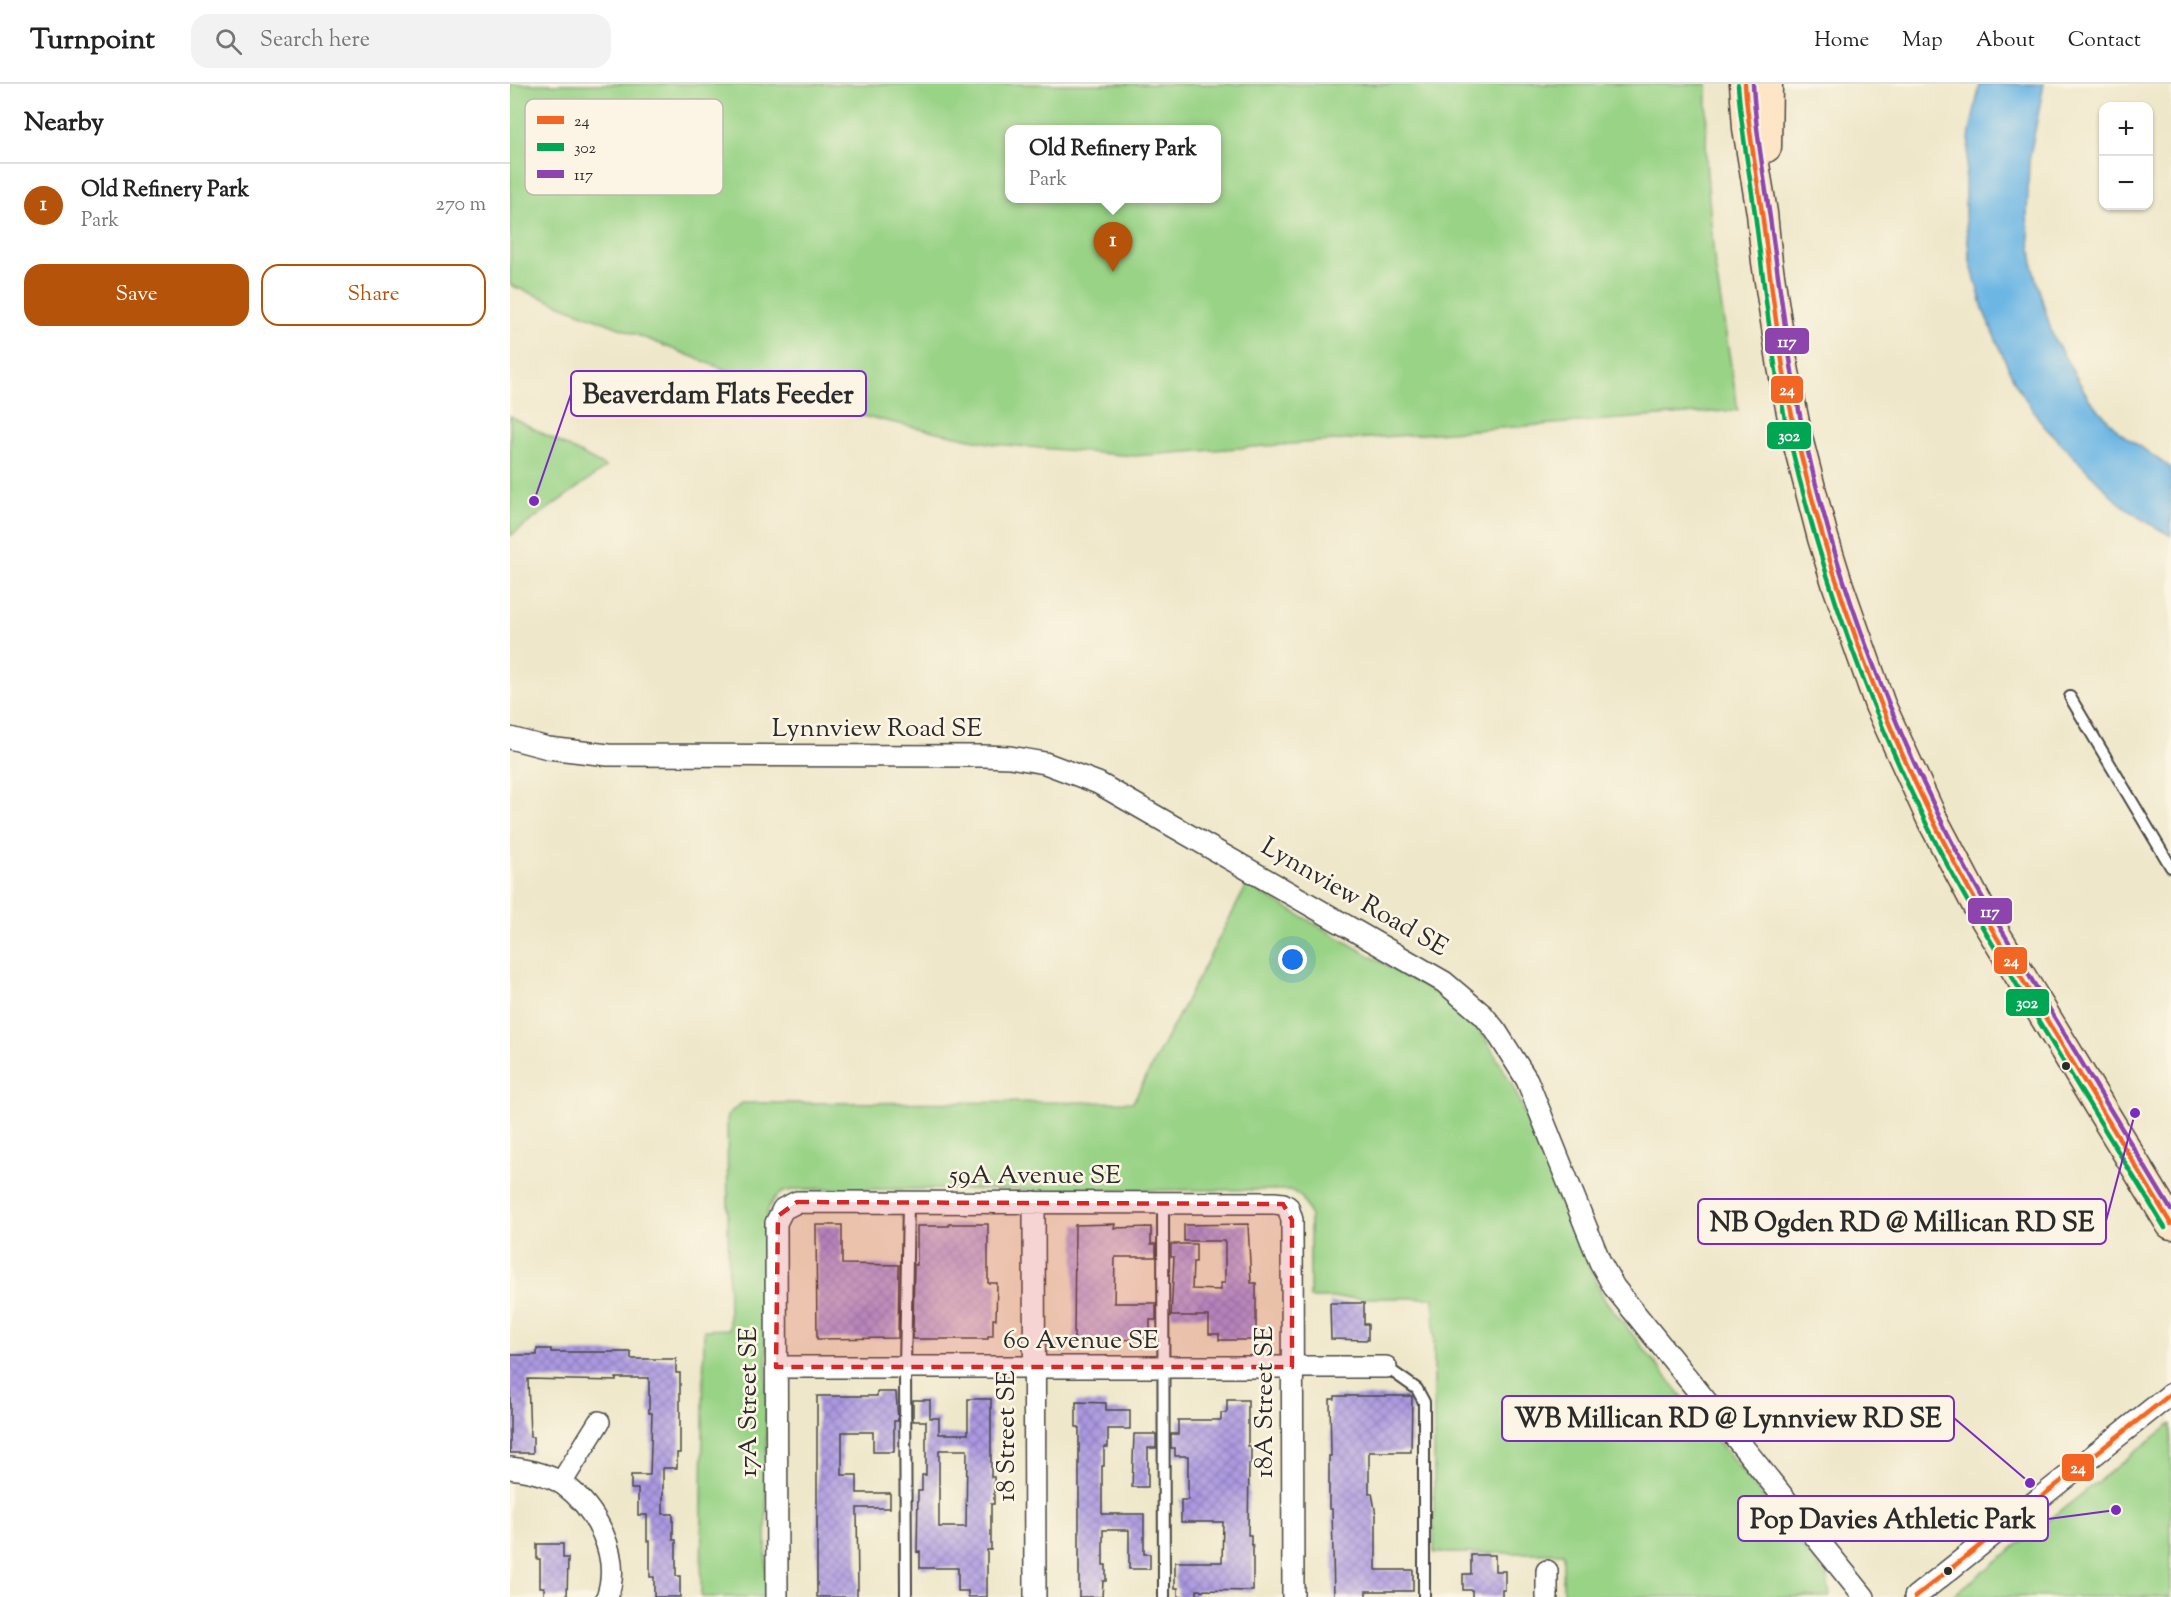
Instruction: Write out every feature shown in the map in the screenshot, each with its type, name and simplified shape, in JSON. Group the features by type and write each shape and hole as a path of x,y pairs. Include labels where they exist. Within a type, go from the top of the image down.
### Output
{"street":[{"path":"1745,84 1748,128 1771,285 1797,438 1832,567 1880,705 1932,819 1979,908 2167,1208"},
{"path":"1762,213 1767,84"},
{"name":"Lynnview Road SE","path":"510,738 548,748 608,755 984,756 1010,757 1045,763 1098,783 1444,982 1483,1015 1527,1080 1600,1262 1614,1287 1864,1597"},
{"name":"59A Avenue SE","path":"783,1209 797,1202 1274,1203 1288,1207"},
{"name":"18 Street SE","path":"1034,1202 1035,1597"},
{"name":"18A Street SE","path":"1288,1207 1292,1220 1293,1597"},
{"name":"17A Street SE","path":"777,1597 776,1223 783,1209"},
{"name":"60 Avenue SE","path":"776,1367 1386,1367"},
{"path":"1915,1597 2171,1394"},
{"path":"561,1483 599,1422"},
{"path":"510,1468 540,1474 561,1483 586,1504 604,1534 611,1584 607,1597"},
{"path":"1547,1571 1547,1597"}],"lane":[{"path":"2070,697 2171,867"},
{"path":"906,1597 905,1367 908,1202"},
{"path":"1163,1203 1164,1597"},
{"path":"1386,1367 1417,1389 1424,1402 1424,1597"}],"highlighted area":[{"path":"797,1202 1283,1204 1292,1220 1292,1367 776,1367 778,1216"}],"green space":[{"path":"510,84 1707,84 1706,162 1714,259 1738,410 1134,456 994,444 820,407 510,285"},
{"path":"510,416 606,467 510,536"},
{"path":"1247,885 1435,993 1484,1036 1514,1088 1569,1222 1604,1299 1827,1577 1830,1597 1563,1597 1563,1553 1434,1553 1434,1298 1310,1298 1310,1215 1302,1198 1291,1190 805,1189 781,1193 773,1200 767,1212 766,1597 701,1597 704,1330 729,1329 727,1115 742,1103 1133,1102"},
{"path":"2171,1424 2171,1597 1951,1597"}],"water":[{"path":"1980,84 2044,84 2029,161 2027,217 2034,272 2053,337 2089,399 2119,432 2171,468 2171,536 2138,517 2115,499 2043,425 2015,383 1984,312 1970,261 1965,216 1965,181 1970,131"}],"building":[{"path":"949,1224 988,1224 988,1283 997,1283 996,1319 993,1319 993,1336 988,1336 988,1339 913,1339 917,1226 949,1226"},
{"path":"1115,1224 1114,1228 1151,1227 1151,1244 1156,1244 1156,1257 1115,1257 1114,1303 1156,1303 1156,1320 1150,1320 1150,1339 1074,1341 1075,1225"},
{"path":"1248,1224 1251,1283 1256,1283 1256,1340 1219,1340 1219,1334 1209,1334 1209,1316 1171,1316 1174,1257 1171,1257 1171,1244 1196,1244 1192,1289 1221,1290 1221,1283 1225,1283 1225,1241 1184,1241 1184,1225"},
{"path":"816,1225 842,1225 842,1264 899,1265 898,1338 817,1339"},
{"path":"1330,1303 1364,1303 1364,1324 1368,1324 1368,1340 1331,1339"},
{"path":"537,1349 551,1349 551,1352 631,1352 631,1359 676,1359 676,1373 680,1373 680,1453 677,1453 677,1468 663,1468 663,1514 673,1514 676,1576 680,1576 680,1597 654,1597 654,1577 650,1577 647,1515 638,1515 638,1489 631,1489 631,1475 650,1475 652,1413 649,1413 649,1378 616,1378 616,1381 528,1379 530,1437 533,1437 533,1453 510,1453 510,1355 537,1355"},
{"path":"877,1392 896,1392 898,1421 894,1421 894,1452 873,1452 873,1432 842,1432 842,1475 857,1475 857,1493 890,1493 890,1508 857,1508 857,1597 817,1597 817,1396 877,1396"},
{"path":"1335,1396 1412,1396 1411,1452 1369,1452 1369,1493 1372,1493 1376,1515 1376,1570 1413,1570 1413,1591 1366,1591 1366,1597 1334,1597 1332,1509 1329,1509 1329,1456 1331,1456 1330,1399 1335,1399"},
{"path":"968,1399 991,1399 991,1477 994,1477 994,1504 991,1504 991,1550 987,1550 987,1597 968,1597 968,1591 958,1591 958,1568 920,1568 920,1551 917,1552 918,1491 922,1491 922,1475 926,1475 926,1421 913,1421 913,1400 930,1400 930,1418 939,1418 939,1434 968,1434","holes":["939,1450 967,1450 966,1527 939,1527"]},
{"path":"1227,1400 1248,1400 1248,1446 1251,1446 1251,1464 1249,1464 1248,1535 1251,1535 1251,1545 1253,1545 1253,1591 1197,1590 1197,1597 1178,1597 1178,1588 1175,1588 1175,1562 1222,1562 1223,1522 1181,1522 1181,1500 1188,1500 1188,1456 1175,1456 1175,1448 1171,1448 1171,1434 1178,1434 1178,1420 1221,1420 1221,1413 1227,1413"},
{"path":"1076,1402 1106,1403 1106,1410 1130,1410 1130,1429 1108,1429 1108,1447 1104,1447 1104,1466 1102,1466 1102,1514 1144,1514 1144,1554 1150,1554 1150,1569 1129,1569 1129,1530 1103,1530 1103,1565 1106,1565 1106,1581 1103,1581 1102,1597 1079,1597 1079,1427 1076,1427"},
{"path":"1134,1434 1156,1434 1156,1448 1148,1448 1148,1487 1132,1487"},
{"path":"537,1544 563,1544 563,1558 568,1558 567,1597 544,1597 544,1587 540,1587 540,1559 537,1559"},
{"path":"1471,1555 1495,1555 1495,1571 1505,1571 1505,1590 1502,1590 1502,1597 1472,1597 1472,1590 1463,1590 1463,1574 1471,1574"}],"transit line":[{"name":"24","path":"1745,84 1777,327 1791,411 1809,488 1854,633 1890,727 1969,890 2171,1224"},
{"name":"117","path":"1753,84 1759,148 1798,407 1829,533 1860,629 1917,769 1962,862 2171,1210"},
{"name":"302","path":"1738,85 1778,385 1802,490 1847,635 1883,729 1925,821 1950,869 1976,917 2165,1228"},
{"name":"24","path":"1915,1597 2171,1394"}],"place":[{"name":"Old Refinery Park","path":"1113,272"},
{"name":"Beaverdam Flats Feeder","path":"534,501"},
{"name":"NB Ogden RD @ Millican RD SE","path":"2135,1113"},
{"name":"WB Millican RD @ Lynnview RD SE","path":"2030,1483"},
{"name":"Pop Davies Athletic Park","path":"2116,1510"}]}
